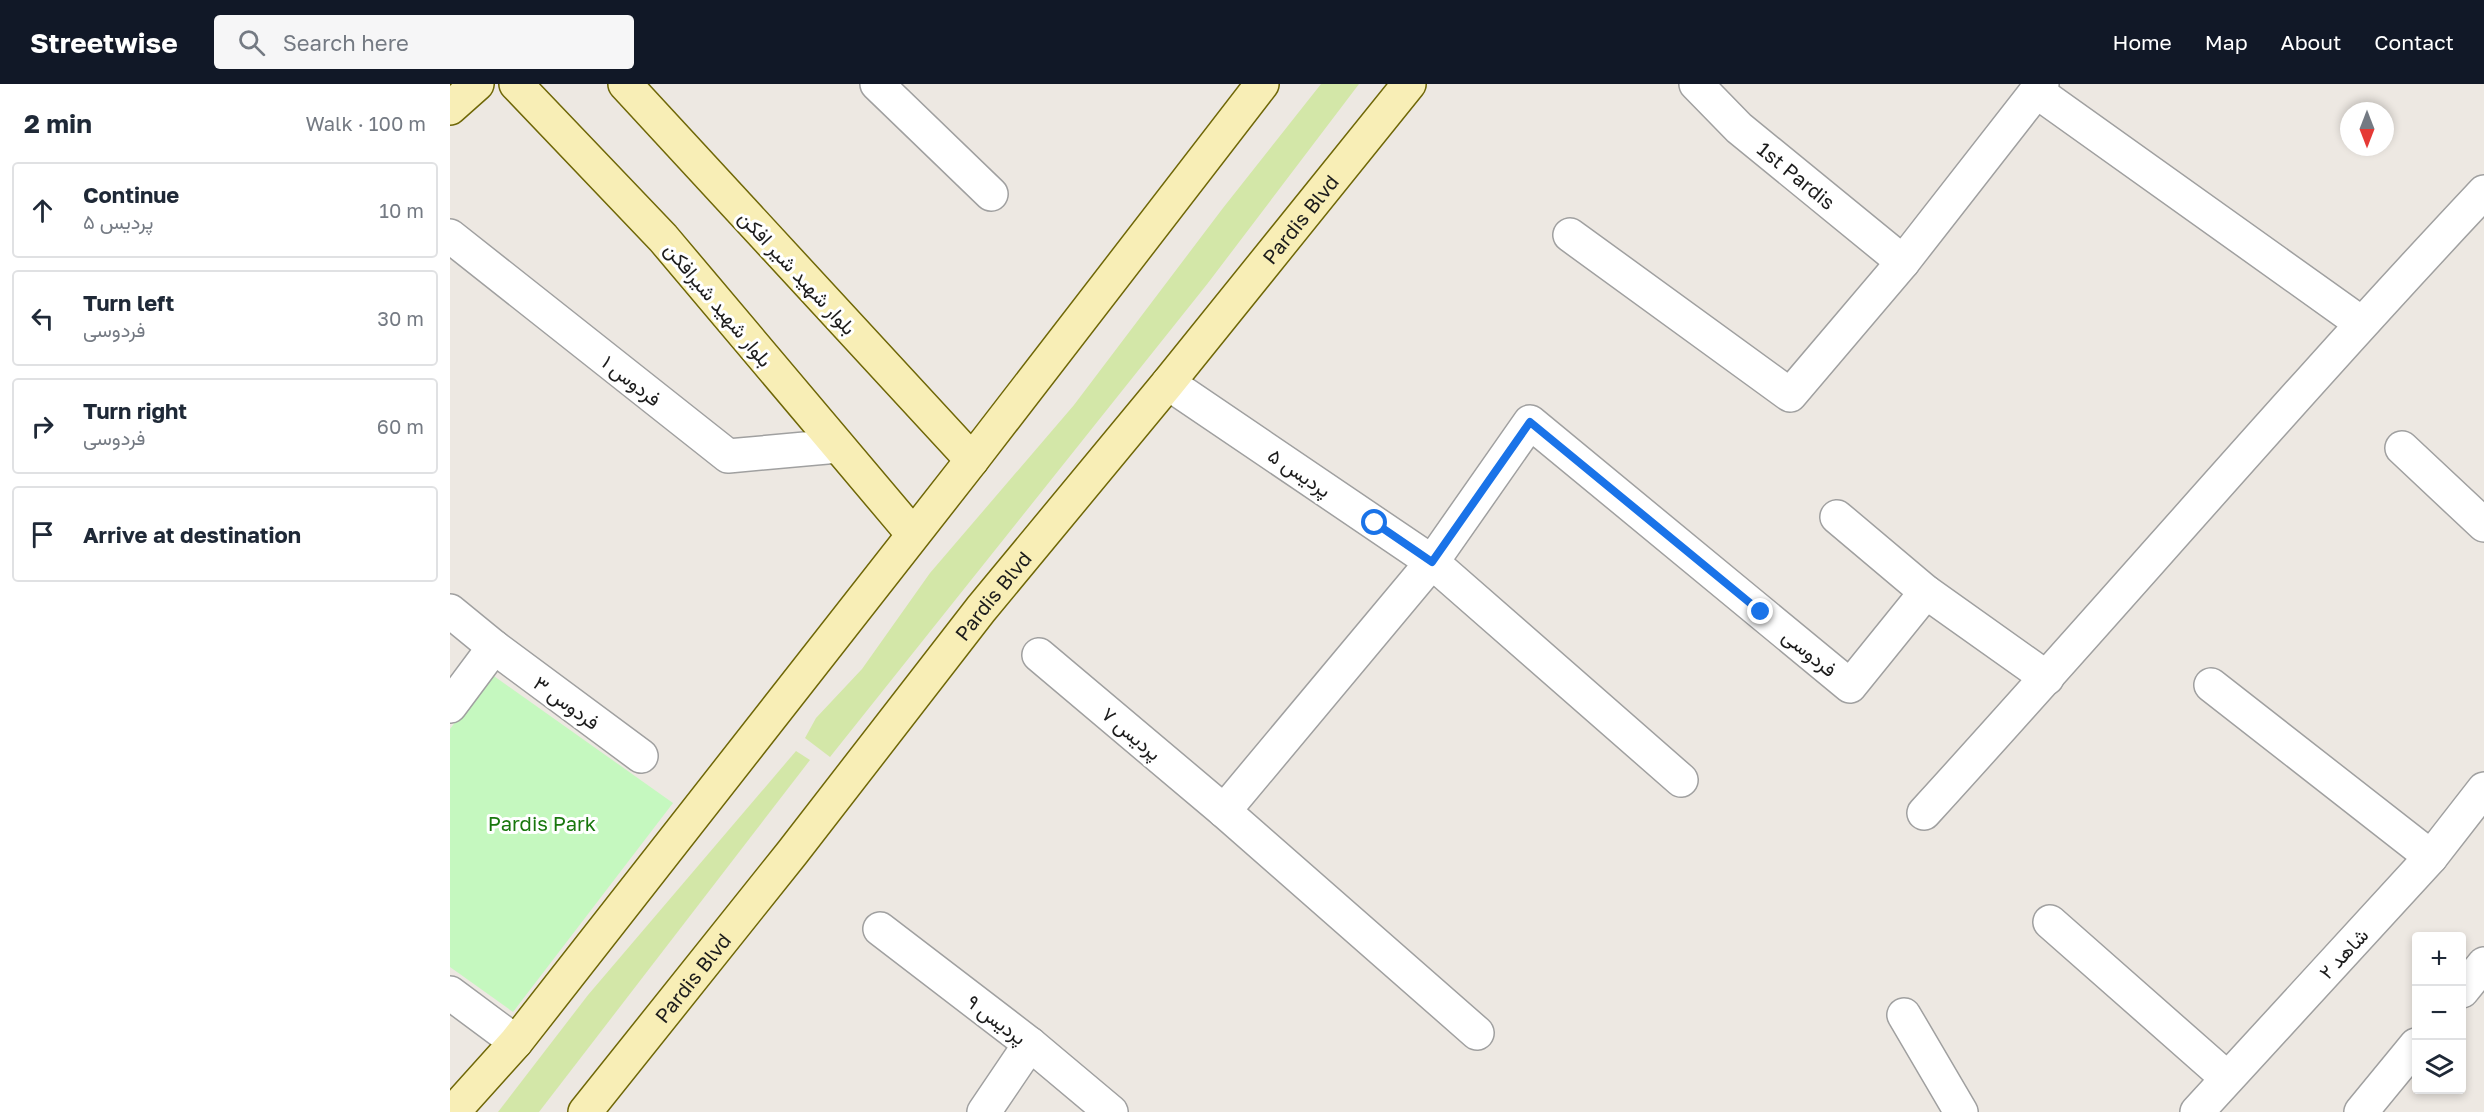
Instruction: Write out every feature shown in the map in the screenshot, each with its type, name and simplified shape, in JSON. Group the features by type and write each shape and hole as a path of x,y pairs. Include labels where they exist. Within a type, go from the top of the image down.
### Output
{"main road":[{"path":"450,108 477,84"},
{"name":"بلوار شهید شیرافکن","path":"516,84 663,238 912,533"},
{"name":"بلوار شهید شیر افکن","path":"625,84 972,460"},
{"path":"453,1112 516,1042 912,533 972,460 1262,84"},
{"name":"Pardis Blvd","path":"597,1108 981,609 1168,383 1409,84"}],"street":[{"path":"877,84 991,194"},
{"name":"1st Pardis","path":"1696,84 1739,128 1903,262"},
{"path":"1570,235 1790,395 1903,262 2039,87 2361,323"},
{"path":"1924,813 2047,678 2361,323 2484,192"},
{"name":"فردوس ۱","path":"450,236 728,456 838,446"},
{"name":"پردیس ۵","path":"1168,383 1432,562 1682,780"},
{"name":"فردوسی","path":"1432,562 1530,422 1850,686 1926,592"},
{"path":"2402,448 2484,525"},
{"path":"1837,517 1926,592 2047,678"},
{"path":"1224,811 1432,562"},
{"name":"فردوس ۳","path":"450,611 494,647 641,756"},
{"path":"450,706 494,647"},
{"name":"پردیس ۷","path":"1039,655 1224,811 1477,1033"},
{"path":"2211,685 2431,857"},
{"name":"شاهد ۲","path":"2197,1112 2431,857 2484,789"},
{"path":"2050,922 2227,1078"},
{"name":"پردیس ۹","path":"880,929 1030,1044 1110,1112"},
{"path":"2466,986 2484,964"},
{"path":"450,993 516,1042"},
{"path":"1904,1015 1961,1112"},
{"path":"984,1112 1030,1044"},
{"path":"2361,1112 2412,1050"}],"green space":[{"path":"1321,84 1359,84 1208,283 830,757 805,738 816,718 862,669 930,573 1074,405 1223,208"},
{"name":"Pardis Park","path":"491,674 673,803 513,1012 450,967 450,729"},
{"path":"796,751 810,760 539,1112 498,1112 588,995"}],"route":[{"path":"1375,523 1432,562 1530,422 1761,612"}]}
